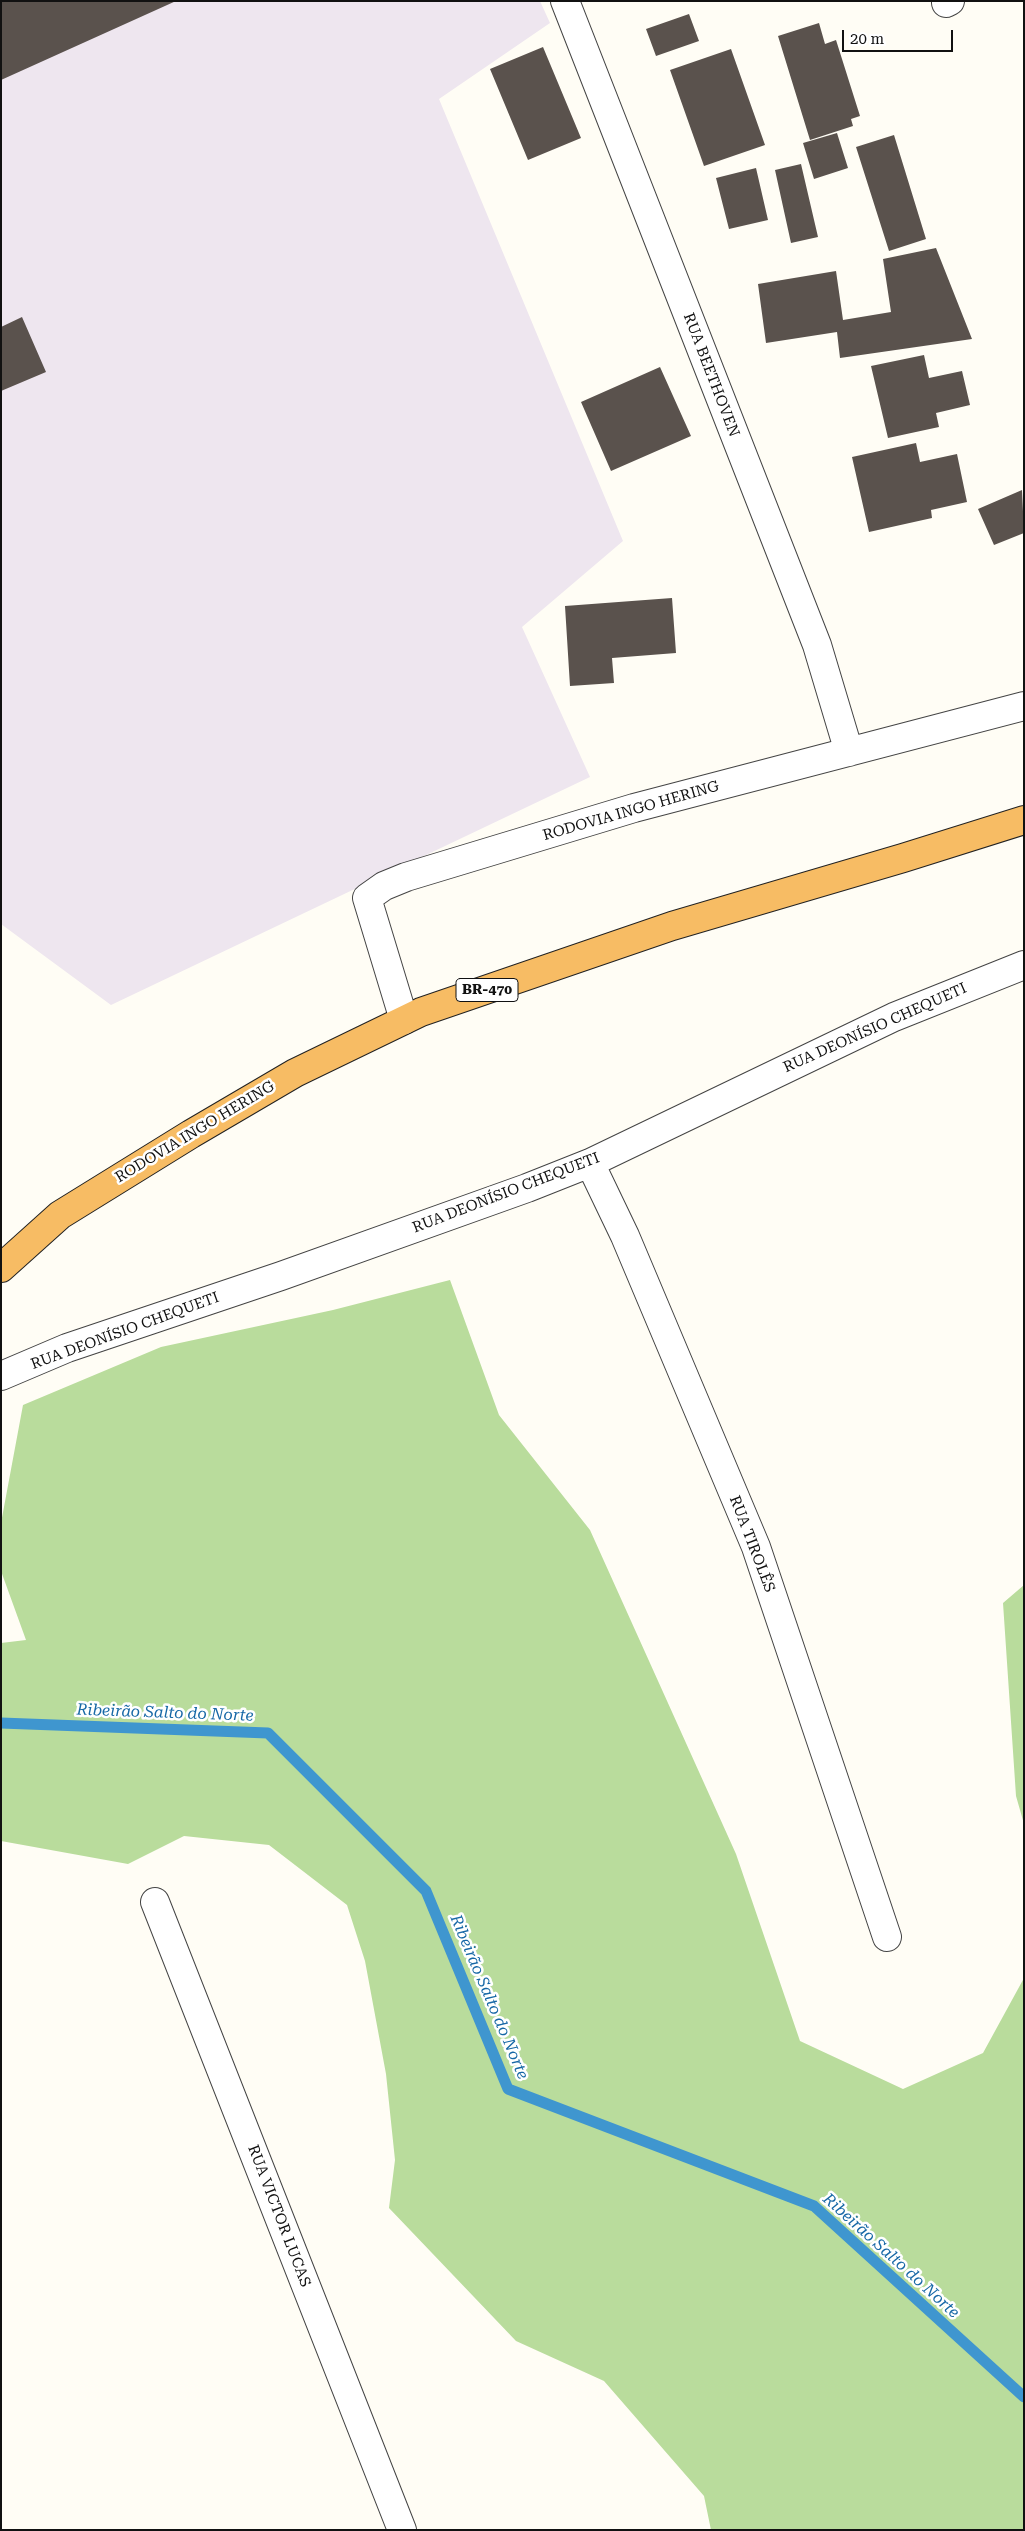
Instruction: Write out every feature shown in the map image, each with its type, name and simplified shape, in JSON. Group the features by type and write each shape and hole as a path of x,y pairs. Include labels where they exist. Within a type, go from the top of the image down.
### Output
{"highway":[{"name":"RODOVIA INGO HERING","path":"1,1268 60,1215 191,1134 295,1073 421,1012 672,926 1024,820"}],"street":[{"name":"RUA BEETHOVEN","path":"565,1 814,636 850,752"},
{"name":"RODOVIA INGO HERING","path":"404,1020 367,898 384,886 406,877 634,808 1024,706"},
{"name":"RUA DEONÍSIO CHEQUETI","path":"1,1376 68,1348 281,1276 527,1188 590,1162 894,1017 1024,965"},
{"name":"RUA TIROLÊS","path":"590,1162 625,1236 756,1547 887,1937"},
{"name":"RUA VICTOR LUCAS","path":"156,1902 402,2530"}],"shaded area":[{"path":"1,1 540,1 550,23 439,99 623,541 522,627 590,777 111,1005 1,924"}],"green space":[{"path":"450,1280 499,1415 590,1530 736,1854 800,2041 903,2089 983,2053 1024,1978 1024,2530 711,2530 704,2496 604,2381 516,2341 389,2208 395,2160 386,2074 365,1961 347,1905 269,1845 184,1836 128,1864 1,1841 1,1643 26,1640 1,1571 1,1523 23,1405 161,1347 333,1310"},
{"path":"1024,1585 1024,1824 1016,1796 1003,1603"}],"building":[{"path":"1,1 176,1 1,80"},
{"path":"689,14 699,41 656,56 646,29"},
{"path":"819,23 825,44 836,40 860,116 851,119 853,126 810,140 778,36"},
{"path":"543,47 581,138 528,160 490,69"},
{"path":"731,49 765,145 704,166 670,70"},
{"path":"837,133 848,168 814,179 803,143"},
{"path":"894,135 926,239 889,251 856,147"},
{"path":"801,164 818,237 791,243 775,170"},
{"path":"756,168 768,220 729,229 716,178"},
{"path":"936,248 972,339 840,358 837,332 766,343 758,284 836,271 843,320 891,312 883,259"},
{"path":"22,317 46,372 1,391 1,327"},
{"path":"924,355 929,378 962,371 970,405 936,413 939,427 888,438 871,366"},
{"path":"660,367 691,436 611,471 581,402"},
{"path":"916,443 920,462 957,454 967,502 931,510 932,518 869,532 852,457"},
{"path":"1022,490 1024,533 994,545 978,509"},
{"path":"672,598 676,653 612,658 614,683 570,686 565,606"}],"waterway":[{"name":"Ribeirão Salto do Norte","path":"1,1723 268,1733 426,1891 508,2089 814,2206 1024,2397"}]}
